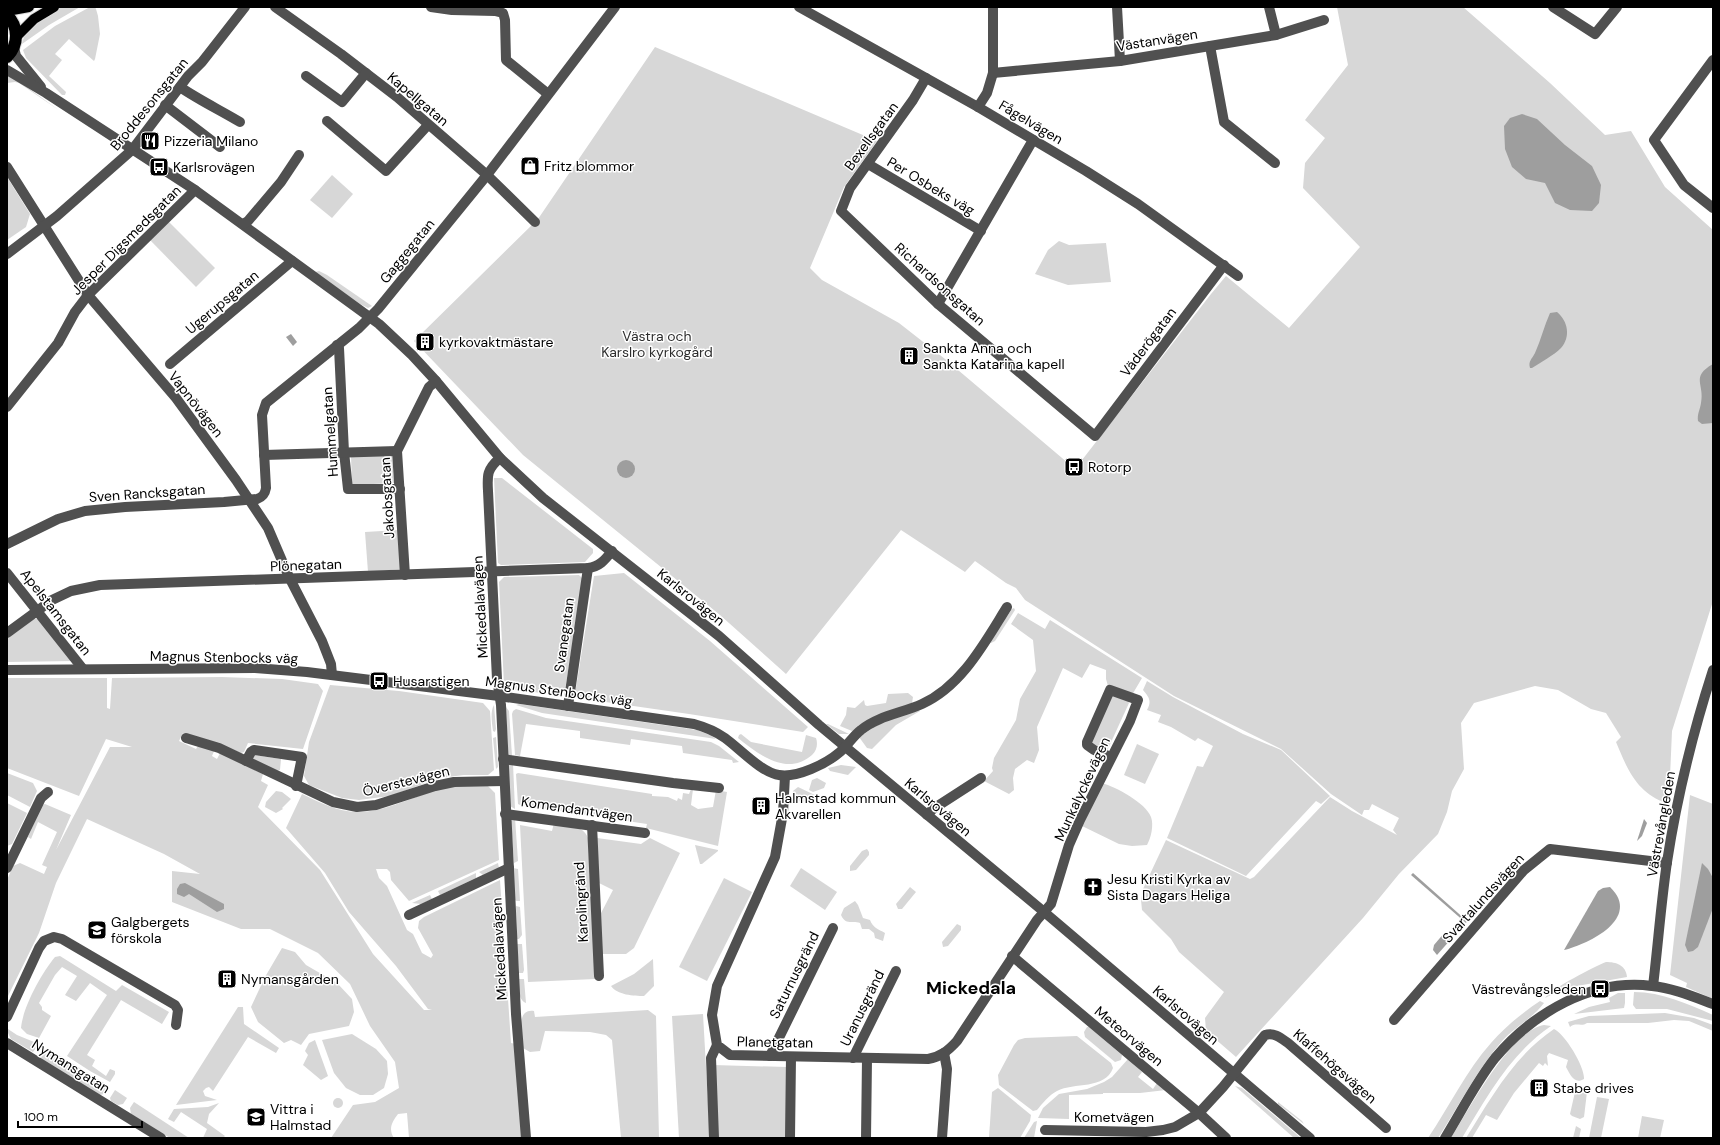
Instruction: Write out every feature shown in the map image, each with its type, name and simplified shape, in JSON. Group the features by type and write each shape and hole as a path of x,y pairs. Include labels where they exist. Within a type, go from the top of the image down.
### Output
{"highway":[{"path":"7,15 14,24 12,47"}],"main road":[{"path":"7,11 30,7"},
{"path":"12,47 34,19 54,7"}],"street":[{"name":"Broddesonsgatan","path":"7,254 44,226 132,150 165,105 202,62 245,7"},
{"name":"Kapellgatan","path":"275,7 397,97 487,175 535,222"},
{"path":"431,7 452,10 495,10 503,13 505,20 506,60 548,94"},
{"name":"Gaggegatan","path":"248,499 257,499 265,494 266,488 262,415 266,403 370,317 487,175 615,7"},
{"name":"Fågelvägen","path":"799,7 978,107 1138,204 1238,276"},
{"path":"978,107 987,93 993,73 993,7"},
{"path":"1117,7 1120,61"},
{"path":"1269,7 1276,35"},
{"path":"1553,7 1595,34 1617,7"},
{"name":"Västanvägen","path":"993,73 1120,61 1276,35 1324,20"},
{"path":"1210,46 1224,122 1275,163"},
{"name":"Karlsrovägen","path":"12,47 16,56 46,94"},
{"path":"1713,60 1654,140 1684,185 1713,208"},
{"name":"Karlsrovägen","path":"7,70 195,190 370,317 412,355 436,381 500,458 543,498 719,636 845,747 1043,911 1310,1138"},
{"path":"306,76 342,102 366,73"},
{"name":"Bexellsgatan","path":"841,211 850,188 913,100 926,78"},
{"path":"180,87 194,97 220,109 240,122"},
{"path":"165,105 220,147"},
{"path":"327,121 386,171 428,125"},
{"path":"938,304 1033,140"},
{"path":"243,224 248,221 281,182 299,155"},
{"name":"Per Osbeks väg","path":"868,164 980,231"},
{"name":"Vapnövägen","path":"7,167 88,295 176,398 268,528 290,579 322,641 331,664 332,675"},
{"name":"Jesper Digsmedsgatan","path":"7,407 58,343 75,312 88,295 195,190"},
{"name":"Richardsonsgatan","path":"841,211 938,304 1095,436"},
{"name":"Ugerupsgatan","path":"170,364 292,261"},
{"name":"Väderögatan","path":"1095,436 1224,265"},
{"name":"Hummelgatan","path":"337,345 339,348 344,452 348,489 400,489"},
{"name":"Jakobsgatan","path":"405,575 397,451 430,387 436,381"},
{"path":"264,455 397,451"},
{"name":"Mickedalavägen","path":"500,458 490,467 488,479 498,696 501,705 505,814 516,1014 526,1138"},
{"name":"Sven Rancksgatan","path":"7,544 58,519 85,511 125,506 224,502 248,499"},
{"name":"Plönegatan","path":"7,633 37,610 71,590 100,585 588,568 594,567 601,563 612,551"},
{"name":"Svanegatan","path":"568,706 588,568"},
{"name":"Apelstamsgatan","path":"7,573 84,669"},
{"path":"785,776 801,774 836,755 861,729 891,715 924,703 938,694 956,678 975,657 1007,607"},
{"name":"Magnus Stenbocks väg","path":"7,670 254,668 332,675 498,696 664,719 706,727 726,739 770,772 785,776"},
{"name":"Västrevångleden","path":"1653,986 1667,863 1678,802 1691,747 1713,670"},
{"name":"Munkalyckevägen","path":"1043,911 1051,904 1071,840 1130,721 1138,700 1110,690 1088,738 1087,745 1094,750 1112,757"},
{"name":"Överstevägen","path":"186,738 209,744 296,786 333,802 345,805 364,807 392,801 448,783 504,781"},
{"path":"246,761 251,752 254,750 302,757 296,786"},
{"path":"503,759 719,788"},
{"name":"Planetgatan","path":"785,776 783,813 775,857 716,986 712,1015 717,1045 730,1055 867,1059 928,1059 937,1058 944,1054"},
{"path":"927,816 933,809 981,778"},
{"path":"7,868 10,855 41,798 48,792"},
{"name":"Komendantvägen","path":"505,814 645,833"},
{"name":"Karolingränd","path":"592,825 599,976"},
{"name":"Svartalundsvägen","path":"1394,1020 1524,870 1550,849 1667,863"},
{"path":"409,914 509,868"},
{"path":"942,1138 947,1068 944,1054 956,1041 1043,911"},
{"name":"Saturnusgränd","path":"770,1056 833,928"},
{"path":"7,1017 39,948 44,941 54,936 62,939 175,1005 178,1010 176,1025"},
{"name":"Meteorvägen","path":"1012,956 1199,1113 1226,1138"},
{"name":"Uranusgränd","path":"853,1058 896,971"},
{"path":"1445,1138 1494,1060 1526,1027 1551,1010 1593,990 1627,985 1653,986 1675,991 1713,1004"},
{"name":"Klaffehögsvägen","path":"1233,1074 1265,1035 1270,1034 1278,1036 1386,1128"},
{"name":"Nymansgatan","path":"7,1043 161,1138"},
{"path":"714,1138 711,1058 717,1045"},
{"path":"790,1138 791,1057"},
{"path":"866,1138 867,1059"},
{"name":"Kometvägen","path":"1045,1130 1146,1132 1175,1127 1199,1113 1233,1074"}],"green space":[{"path":"61,7 80,7 49,25 22,44 27,31 37,21 48,13"},
{"path":"90,7 95,7 96,9 100,34 95,59 94,61 69,39 55,54 62,60 49,76 66,92 65,95 62,95 26,58 23,50 55,26"},
{"name":"Västra och Karslro kyrkogård","path":"1337,7 1463,7 1550,83 1605,135 1631,131 1665,187 1713,230 1713,601 1672,731 1670,777 1663,802 1645,791 1633,777 1616,742 1621,737 1606,713 1591,709 1558,690 1535,686 1474,703 1461,723 1464,769 1452,791 1447,812 1438,834 1399,874 1363,918 1236,1057 1206,1031 1205,1018 1224,992 1179,952 1171,939 1142,910 1141,900 1143,889 1166,840 1250,879 1254,877 1330,797 1352,811 1397,835 1393,830 1399,818 1372,804 1369,810 1364,810 1362,815 1331,794 1281,749 1174,696 1025,600 1016,588 1006,583 975,561 965,572 901,530 786,674 720,615 523,455 414,341 538,219 655,47 877,141 844,187 810,268 822,280 899,323 945,359 1075,469 1226,276 1289,328 1360,247 1303,188 1305,163 1325,138 1305,120 1348,65"},
{"path":"7,75 17,80 60,111 19,83 7,83"},
{"path":"332,175 353,194 332,218 310,200"},
{"path":"7,177 30,214 26,227 7,240"},
{"path":"169,222 215,268 196,287 150,240"},
{"path":"1059,241 1069,245 1106,243 1111,282 1068,285 1035,274 1048,250"},
{"path":"319,271 372,306 368,308 360,304 315,272"},
{"path":"392,454 394,483 352,485 351,456"},
{"path":"494,478 502,478 593,549 593,553 585,562 501,565 498,563"},
{"path":"399,530 401,569 368,572 365,532"},
{"path":"624,573 710,641 808,727 803,732 578,698 575,694 594,576"},
{"path":"579,575 583,579 565,690 559,695 508,689 504,685 499,582 504,577"},
{"path":"1014,608 1015,610 995,641 991,643 990,642"},
{"path":"1018,613 1045,629 1050,620 1142,678 1132,695 1108,686 1106,670 1090,664 1082,678 1063,668 1037,727 1039,750 1034,763 1027,760 1015,769 1013,778 1014,790 1009,794 984,781 993,771 992,768 994,758 1016,720 1020,699 1036,671 1033,640 1011,624"},
{"path":"34,619 38,619 74,661 7,662 7,639"},
{"path":"222,677 282,679 318,684 323,691 303,749 248,743 244,752 241,753 222,745 183,733 179,741 196,749 200,743 215,749 212,756 217,759 220,753 263,774 261,781 268,785 258,807 320,870 373,954 424,1010 432,1010 428,1009 396,966 349,912 325,873 286,828 302,794 336,808 350,812 357,812 377,810 433,791 453,787 488,786 495,793 499,860 409,901 391,880 390,872 387,869 376,869 379,878 387,886 407,930 413,934 422,953 431,958 433,955 418,928 419,921 424,917 500,880 511,1043 516,1044 523,1138 409,1138 407,1113 398,1114 394,1120 391,1132 394,1138 331,1138 353,1105 375,1102 399,1088 395,1062 370,1026 350,984 318,953 270,929 241,929 172,902 172,871 200,874 164,854 87,819 56,883 39,933 7,998 7,880 13,866 20,863 44,874 47,867 42,865 57,832 38,822 31,839 28,837 42,805 45,804 71,815 56,850 110,747 132,747 106,739 79,796 7,768 7,678 107,678 107,708 110,709 112,678"},
{"path":"1147,681 1173,697 1243,734 1281,750 1330,796 1321,804 1316,801 1246,876 1167,838 1197,766 1203,767 1213,746 1198,738 1195,741 1171,727 1158,722 1161,715 1147,710 1149,699 1143,690"},
{"path":"330,685 399,691 483,703 490,711 494,770 488,775 464,775 440,778 390,796 359,800 342,798 309,785 304,776 309,742"},
{"path":"908,693 913,697 912,703 852,731 840,726 846,715 847,707 855,708 864,700 865,705 867,706 886,703 888,694"},
{"path":"1111,694 1127,699 1129,703 1107,751 1089,744"},
{"path":"519,704 697,730 716,739 542,713 516,705"},
{"path":"494,705 495,732 493,731 492,717"},
{"path":"506,707 509,711 512,756 508,755"},
{"path":"516,709 546,718 711,742 719,746 739,762 733,763 732,760 683,753 682,746 631,739 630,745 580,738 580,731 526,724 520,756 515,755 512,714"},
{"path":"918,710 920,711 896,725 872,749 867,748 859,737 881,723"},
{"path":"826,724 828,724 849,734 839,734"},
{"path":"741,734 751,742 802,752 806,735 816,738 817,747 812,755 802,761 793,764 783,764 773,761 754,750 738,738"},
{"path":"496,737 498,767 496,769 493,738"},
{"path":"1137,744 1159,754 1145,784 1124,775"},
{"path":"254,755 281,759 280,770 277,771 253,761 252,756"},
{"path":"508,761 513,764 515,809 510,806"},
{"path":"841,765 856,767 848,775 830,771 828,768"},
{"path":"7,773 33,783 37,791 30,807 7,795"},
{"path":"518,773 652,794 652,796 668,797 677,801 678,798 682,800 683,793 689,794 691,789 693,789 691,805 698,809 713,807 716,790 727,792 718,846 646,828 647,824 520,805 518,804 516,774"},
{"path":"817,778 826,783 824,788 813,792 809,790 812,780"},
{"path":"1102,783 1130,796 1148,812 1152,820 1152,828 1147,845 1132,846 1119,844 1082,826"},
{"path":"798,787 817,796 810,797 810,802 793,801 793,791"},
{"path":"276,791 282,792 291,799 282,808 283,809 276,813 265,807 266,802"},
{"path":"1690,795 1713,804 1713,999 1686,987 1687,983 1670,975"},
{"path":"7,803 27,813 12,844 7,846"},
{"path":"515,818 518,861 514,863 511,821"},
{"path":"554,823 578,828 586,833 588,838 595,979 528,982 520,825 552,831"},
{"path":"597,838 641,844 650,838 680,853 634,948 626,954 601,954 599,917 613,890 599,883"},
{"path":"695,845 718,850 718,851 700,864"},
{"path":"867,849 869,855 856,870 850,871 850,866 862,851"},
{"path":"498,863 499,868 483,875 479,872"},
{"path":"513,868 518,869 520,901 514,900"},
{"path":"801,868 837,892 825,910 790,886"},
{"path":"476,873 476,878 440,895 438,891"},
{"path":"724,878 752,892 707,981 679,967"},
{"path":"910,887 916,892 902,909 898,909 896,904"},
{"path":"430,895 432,899 421,904 412,903"},
{"path":"855,901 863,918 870,920 874,927 885,933 883,941 875,938 874,933 869,929 862,929 860,923 847,922 843,918 841,915 844,908"},
{"path":"516,906 520,907 522,935 519,939 517,939"},
{"path":"957,924 961,926 961,930 948,946 943,947 942,942"},
{"path":"517,944 522,944 523,973 519,973"},
{"path":"282,948 295,952 306,965 337,983 352,999 354,1012 349,1026 309,1034 301,1045 291,1040 284,1043 258,1022 251,1007 265,977"},
{"path":"60,956 116,991 122,985 169,1012 162,1024 121,1000 87,1055 95,1060 92,1066 106,1076 110,1069 115,1071 115,1074 110,1082 67,1056 107,995 90,983 76,1001 65,995 77,976 62,967 55,975 39,1003 42,1010 51,1016 39,1038 27,1034 21,1028 25,1010 39,981 55,957"},
{"path":"653,959 654,986 644,996 621,993 611,986 634,974"},
{"path":"1606,962 1623,967 1627,977 1577,986 1563,993 1561,990 1545,998 1564,984"},
{"path":"519,979 524,979 526,1003 520,996"},
{"path":"1634,992 1665,996 1713,1015 1713,1021 1667,1009 1636,1009 1633,1005"},
{"path":"1618,993 1625,993 1624,1008 1574,1014 1589,1007 1610,1002 1609,998"},
{"path":"1540,1001 1544,1003 1540,1008 1503,1040 1485,1063 1438,1138 1428,1138 1482,1054 1496,1037 1520,1015"},
{"path":"238,1007 243,1007 244,1024 279,1048 276,1053 248,1037 213,1091 209,1087 203,1091 205,1096 217,1100 176,1105"},
{"path":"648,1010 656,1016 659,1138 621,1138 612,1040 606,1035 590,1032 545,1031 540,1051 530,1052 523,1048 521,1031 522,1018 528,1011 534,1011 535,1017"},
{"path":"1665,1013 1694,1018 1713,1025 1713,1031 1689,1021 1674,1020 1648,1023 1587,1023 1570,1027 1568,1022 1589,1016"},
{"path":"703,1014 710,1138 679,1138 672,1016"},
{"path":"1544,1025 1551,1026 1536,1037 1511,1063 1490,1092 1462,1138 1451,1138 1479,1092 1505,1056 1518,1041 1531,1030"},
{"path":"1087,1027 1089,1027 1122,1055 1121,1060 1115,1062 1085,1037 1084,1032"},
{"path":"8,1029 17,1035 39,1044 33,1052 11,1039"},
{"path":"1554,1029 1563,1037 1574,1051 1581,1067 1584,1079 1578,1081 1575,1080 1566,1067 1568,1060 1549,1053 1547,1056 1548,1066 1545,1063 1543,1066 1539,1063 1514,1093 1497,1120 1486,1115 1472,1138 1466,1138 1494,1093 1515,1065 1540,1040"},
{"path":"352,1034 376,1049 387,1061 388,1074 384,1088 373,1095 360,1095 346,1088 334,1073 322,1040"},
{"path":"1077,1036 1111,1063 1113,1068 1109,1075 1103,1080 1096,1083 1064,1088 1057,1091 1048,1097 1037,1110 1033,1111 999,1085 998,1075 1018,1040 1025,1038"},
{"path":"315,1040 328,1076 321,1080 303,1065 308,1055 305,1051 309,1043"},
{"path":"47,1048 109,1086 104,1094 100,1095 42,1059 41,1057"},
{"path":"1128,1059 1142,1072 1138,1077 1153,1089 1157,1083 1166,1090 1140,1093 1069,1095 1069,1119 1038,1118 1043,1108 1059,1094 1087,1089 1104,1082 1112,1077"},
{"path":"713,1065 787,1067 787,1138 718,1138"},
{"path":"1235,1086 1242,1088 1301,1138 1294,1138"},
{"path":"998,1088 1031,1115 1030,1121 1020,1138 989,1138 992,1092"},
{"path":"115,1090 127,1098 123,1104 118,1105 111,1101 110,1098"},
{"path":"1579,1090 1587,1092 1584,1117 1580,1119 1570,1114 1575,1092"},
{"path":"1597,1097 1609,1099 1601,1138 1589,1138"},
{"path":"336,1098 340,1098 342,1099 342,1107 336,1108 333,1105 333,1101"},
{"path":"134,1102 189,1138 170,1138 131,1114 130,1108"},
{"path":"1278,1102 1302,1121 1304,1124 1278,1104"},
{"path":"219,1103 209,1114 207,1123 225,1136 223,1138 203,1138 207,1129 181,1112 174,1122 168,1119 174,1109 208,1107"},
{"path":"1642,1116 1664,1120 1660,1138 1638,1138"},
{"path":"1037,1121 1034,1138 1024,1138 1034,1122"},
{"path":"1576,1126 1581,1129 1579,1138 1573,1138"}],"shaded area":[{"path":"1522,114 1537,119 1565,145 1592,166 1601,185 1599,203 1592,211 1570,210 1555,203 1545,183 1526,179 1512,167 1505,149 1504,126 1510,118"},
{"path":"1557,312 1566,324 1567,334 1564,344 1551,356 1530,368 1530,362 1535,353 1550,313"},
{"path":"291,334 297,342 293,346 286,337"},
{"path":"1713,364 1713,423 1702,424 1698,421 1702,396 1700,377 1706,369"},
{"path":"622,460 630,460 635,465 633,476 630,478 622,478 617,473 617,465"},
{"path":"1644,819 1647,823 1642,836 1637,841"},
{"path":"1702,863 1708,869 1713,878 1713,908 1698,947 1693,951 1688,952 1685,945"},
{"path":"1413,873 1467,921 1466,923 1411,875"},
{"path":"185,883 224,904 224,909 217,912 189,894 184,897 177,894 177,889 180,884"},
{"path":"1610,887 1618,898 1620,909 1616,919 1598,936 1564,950 1598,891 1603,888"},
{"path":"1445,932 1452,936 1452,938 1437,955 1433,950 1434,945"}],"place":[{"name":"Pizzeria Milano","path":"150,141"},
{"name":"Fritz blommor","path":"530,166"},
{"name":"Karlsrovägen","path":"159,167"},
{"name":"kyrkovaktmästare","path":"425,342"},
{"name":"Sankta Anna och Sankta Katarina kapell","path":"909,356"},
{"name":"Rotorp","path":"1074,467"},
{"name":"Husarstigen","path":"379,681"},
{"name":"Halmstad kommun Akvarellen","path":"761,806"},
{"name":"Jesu Kristi Kyrka av Sista Dagars Heliga","path":"1093,887"},
{"name":"Galgbergets förskola","path":"97,930"},
{"name":"Nymansgården","path":"227,979"},
{"name":"Västrevångsleden","path":"1600,989"},
{"name":"Stabe drives","path":"1539,1088"},
{"name":"Vittra i Halmstad","path":"256,1117"}],"district":[{"name":"Mickedala","path":"971,988"}]}
